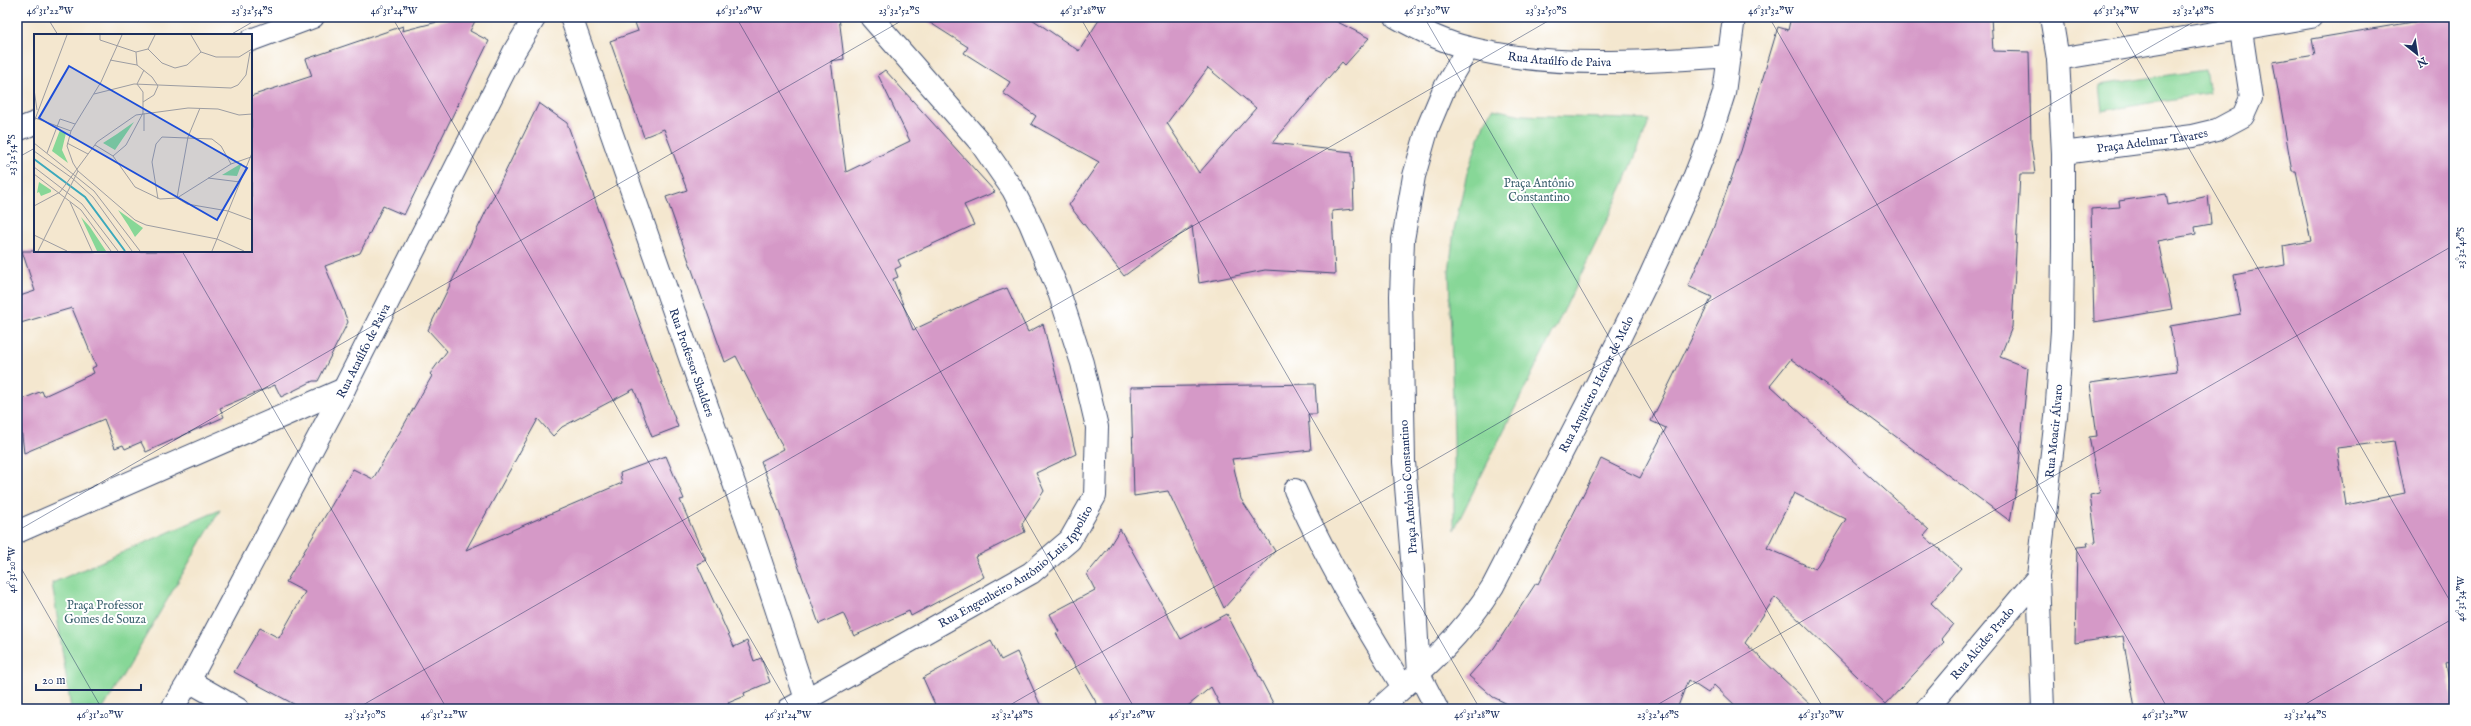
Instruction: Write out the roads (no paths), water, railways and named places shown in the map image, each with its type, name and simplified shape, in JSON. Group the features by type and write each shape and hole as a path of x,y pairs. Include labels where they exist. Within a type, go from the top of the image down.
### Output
{"street":[{"path":"252,40 313,17"},
{"name":"Rua Ataúlfo de Paiva","path":"17,532 344,389 515,50 535,17"},
{"name":"Rua Professor Shalders","path":"571,17 750,528 801,706"},
{"name":"Rua Engenheiro Antônio Luis Ippolito","path":"801,706 1031,573 1053,556 1070,540 1085,517 1095,496 1098,467 1097,427 1082,363 1059,292 1030,223 1013,190 979,141 871,17"},
{"name":"Rua Ataúlfo de Paiva","path":"1396,17 1428,34 1468,48 1530,59 1657,61 1730,56"},
{"name":"Rua Arquiteto Heitor de Melo","path":"1379,709 1454,640 1479,609 1493,586 1591,396 1650,276 1690,188 1709,140 1724,93 1734,17"},
{"path":"2051,17 2058,59 2063,153"},
{"path":"2058,59 2240,23 2311,17"},
{"name":"Praça Adelmar Tavares","path":"2063,153 2192,136 2217,130 2233,123 2242,116 2251,98 2240,23"},
{"name":"Praça Antônio Constantino","path":"1411,681 1413,571 1404,462 1401,296 1404,240 1414,176 1428,127 1444,88 1468,48"},
{"path":"17,130 34,123"},
{"name":"Rua Moacir Álvaro","path":"2043,709 2038,577 2056,418 2062,330 2063,153"},
{"path":"172,709 189,681 344,389"},
{"path":"1295,490 1319,543 1351,603 1411,681 1437,709"},
{"name":"Rua Alcides Prado","path":"1927,709 2038,577"},
{"path":"189,681 238,709"}],"park label":[{"name":"Praça Professor Gomes de Souza","path":"105,612"}]}
